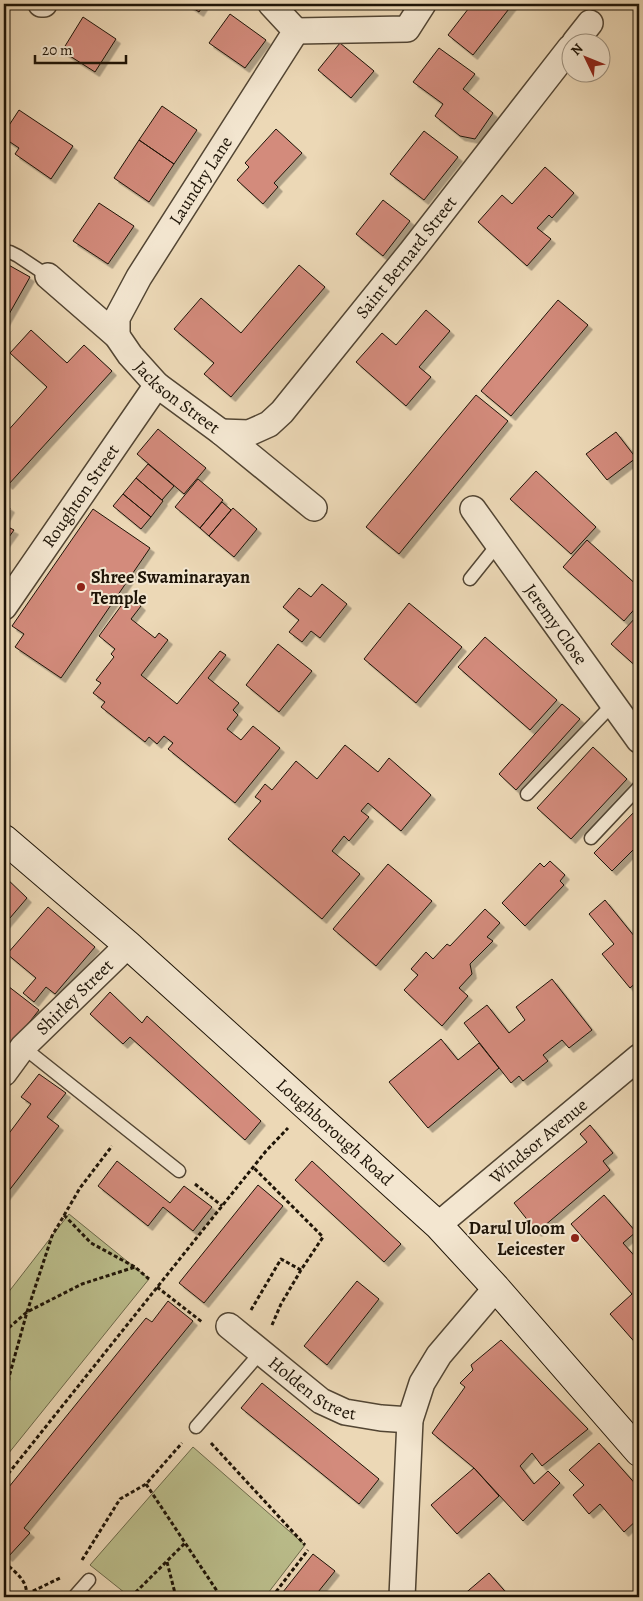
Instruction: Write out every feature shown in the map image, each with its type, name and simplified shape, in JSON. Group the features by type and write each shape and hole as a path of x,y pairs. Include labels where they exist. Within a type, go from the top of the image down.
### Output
{"street":[{"path":"271,4 296,31 407,29 423,4"},
{"path":"583,32 590,23"},
{"name":"Laundry Lane","path":"117,336 117,318 139,277 296,31"},
{"name":"Saint Bernard Street","path":"220,432 248,434 269,424 282,412 412,252 560,61"},
{"name":"Jackson Street","path":"48,276 117,336 130,355 157,385 220,432 314,508"},
{"name":"Roughton Street","path":"4,607 157,385"},
{"name":"Jeremy Close","path":"473,509 639,740"},
{"name":"Loughborough Road","path":"4,839 128,946 438,1225 638,1447"},
{"name":"Shirley Street","path":"4,1073 23,1047 128,946"},
{"name":"Windsor Avenue","path":"438,1225 639,1057"},
{"path":"402,1597 410,1420 422,1383 439,1355 496,1288"},
{"name":"Holden Street","path":"233,1329 321,1401 345,1412 381,1418 410,1420"}],"lane":[{"path":"4,254 10,252 48,276"},
{"path":"470,579 498,544"},
{"path":"527,794 613,704"},
{"path":"591,838 639,787"},
{"path":"23,1047 179,1171"},
{"path":"196,1427 261,1352"},
{"path":"74,1597 89,1580"}],"path":[{"path":"4,1478 253,1167 307,1107"},
{"path":"4,1420 9,1377 27,1312 52,1236 80,1188 126,1128"},
{"path":"253,1167 323,1238 281,1304 261,1352"},
{"path":"179,1171 222,1206"},
{"path":"64,1215 91,1243 134,1267 149,1279"},
{"path":"233,1329 282,1259 301,1270"},
{"path":"4,1332 27,1312 82,1284 134,1267"},
{"path":"4,1382 9,1377"},
{"path":"80,1563 120,1499 146,1484 196,1427 305,1545"},
{"path":"146,1484 221,1597"},
{"path":"131,1597 185,1543"},
{"path":"272,1597 308,1550"},
{"path":"4,1562 21,1578 26,1586 27,1596 67,1575"},
{"path":"166,1562 176,1597"}],"green space":[{"path":"69,1214 149,1279 4,1459 4,1298"},
{"path":"193,1447 305,1545 265,1597 130,1597 90,1565"}],"building":[{"path":"187,4 204,4 199,12"},
{"path":"472,4 512,5 473,55 448,35"},
{"path":"230,14 266,40 245,68 209,43"},
{"path":"83,17 116,39 95,72 62,51"},
{"path":"340,43 374,71 351,98 318,70"},
{"path":"439,48 475,74 463,89 493,113 475,139 460,136 435,116 443,104 413,82"},
{"path":"162,106 197,130 174,164 139,140"},
{"path":"19,110 73,146 51,179 15,154 19,148 4,138 4,133"},
{"path":"276,129 302,153 274,183 278,187 263,204 237,180 249,167 245,163"},
{"path":"424,131 458,157 424,200 390,174"},
{"path":"139,140 174,164 149,202 114,178"},
{"path":"545,167 574,193 552,218 549,215 537,228 551,239 527,266 478,222 502,195 512,204"},
{"path":"383,200 410,221 383,256 356,234"},
{"path":"99,203 134,226 108,264 73,241"},
{"path":"5,263 30,277 4,323 4,266"},
{"path":"299,265 325,287 231,397 204,374 214,363 174,329 201,298 241,333"},
{"path":"558,300 588,325 511,416 481,391"},
{"path":"426,310 450,331 419,367 431,377 406,406 356,362 382,333 396,345"},
{"path":"31,330 67,363 84,345 112,371 8,485 4,480 4,435 47,387 10,353"},
{"path":"476,395 508,421 399,554 366,527"},
{"path":"158,429 206,468 184,494 137,454"},
{"path":"616,432 636,458 607,480 586,454"},
{"path":"148,464 174,486 162,500 136,478"},
{"path":"536,471 596,527 571,554 510,499"},
{"path":"136,478 163,501 151,517 123,494"},
{"path":"198,479 223,500 200,528 175,507"},
{"path":"123,494 151,517 141,529 113,506"},
{"path":"222,502 231,510 209,536 200,528"},
{"path":"4,504 10,508 4,519"},
{"path":"233,508 257,529 234,557 209,536"},
{"name":"Shree Swaminarayan Temple","path":"93,509 150,548 61,678 15,647 24,634 12,626"},
{"path":"4,525 14,530 4,544"},
{"path":"587,540 639,587 639,604 624,621 563,567"},
{"path":"322,584 347,604 320,638 311,631 302,642 289,632 299,620 283,607 299,588 311,597"},
{"path":"129,595 141,606 131,619 155,638 159,633 168,640 141,675 177,704 220,651 226,655 208,678 239,703 233,710 238,715 227,729 241,740 253,726 280,748 235,803 168,749 173,743 164,736 157,744 149,737 145,742 101,707 105,702 93,693 101,683 96,680 114,657 111,654 115,649 99,636"},
{"path":"409,603 462,647 416,703 364,659"},
{"path":"637,616 639,618 639,669 611,644"},
{"path":"485,637 557,700 530,730 458,667"},
{"path":"278,644 312,671 279,712 246,685"},
{"path":"562,704 580,719 516,790 499,774"},
{"path":"345,745 378,772 389,758 431,795 401,831 368,803 361,811 369,817 349,841 344,836 332,851 360,874 322,919 228,839 261,801 255,797 265,784 272,790 296,761 317,779"},
{"path":"593,747 627,779 571,839 537,808"},
{"path":"639,807 639,844 612,871 594,853"},
{"path":"550,861 565,875 560,881 564,885 525,926 502,903 540,863 544,867"},
{"path":"388,864 432,901 376,966 333,929"},
{"path":"4,876 27,898 4,925"},
{"path":"605,900 639,942 639,980 630,988 602,954 614,944 589,914"},
{"path":"48,907 95,947 55,994 46,987 34,1002 23,993 36,978 7,954"},
{"path":"485,909 500,923 487,937 493,941 470,964 472,974 459,988 468,996 442,1026 404,990 418,975 411,969 426,952 433,959 447,944 450,946"},
{"path":"552,979 592,1030 569,1048 562,1040 543,1055 548,1061 523,1081 519,1076 511,1083 464,1023 487,1005 509,1033 525,1020 516,1007"},
{"path":"4,983 39,1010 4,1054"},
{"path":"110,992 142,1023 147,1016 261,1121 245,1140 130,1037 123,1044 90,1014"},
{"path":"441,1039 458,1060 479,1043 499,1068 428,1128 389,1082"},
{"path":"39,1074 66,1093 47,1117 59,1126 4,1197 4,1140 31,1104 21,1097"},
{"path":"590,1125 613,1153 603,1161 610,1170 537,1232 514,1203 587,1142 580,1134"},
{"path":"117,1161 170,1203 184,1186 212,1207 193,1231 163,1207 148,1226 98,1186"},
{"path":"312,1161 401,1244 384,1262 295,1180"},
{"path":"258,1185 283,1206 204,1303 179,1283"},
{"path":"604,1195 636,1232 623,1243 639,1261 639,1347 610,1314 632,1294 571,1224"},
{"path":"357,1281 379,1299 327,1365 304,1346"},
{"path":"168,1301 193,1321 24,1528 30,1533 8,1557 4,1554 4,1493 146,1318 152,1322"},
{"path":"501,1340 588,1429 542,1466 532,1453 520,1466 534,1484 548,1471 560,1483 523,1521 474,1468 432,1433 465,1387 460,1383 473,1370 471,1365"},
{"path":"262,1383 379,1479 359,1504 241,1408"},
{"path":"599,1443 639,1488 639,1518 624,1532 600,1504 589,1514 573,1495 584,1485 569,1470"},
{"path":"474,1468 499,1496 457,1534 431,1505"},
{"path":"313,1554 335,1571 314,1597 279,1597"},
{"path":"489,1573 510,1597 462,1596"}],"place":[{"name":"Shree Swaminarayan Temple","path":"81,587"},
{"name":"Darul Uloom Leicester","path":"575,1238"}]}
